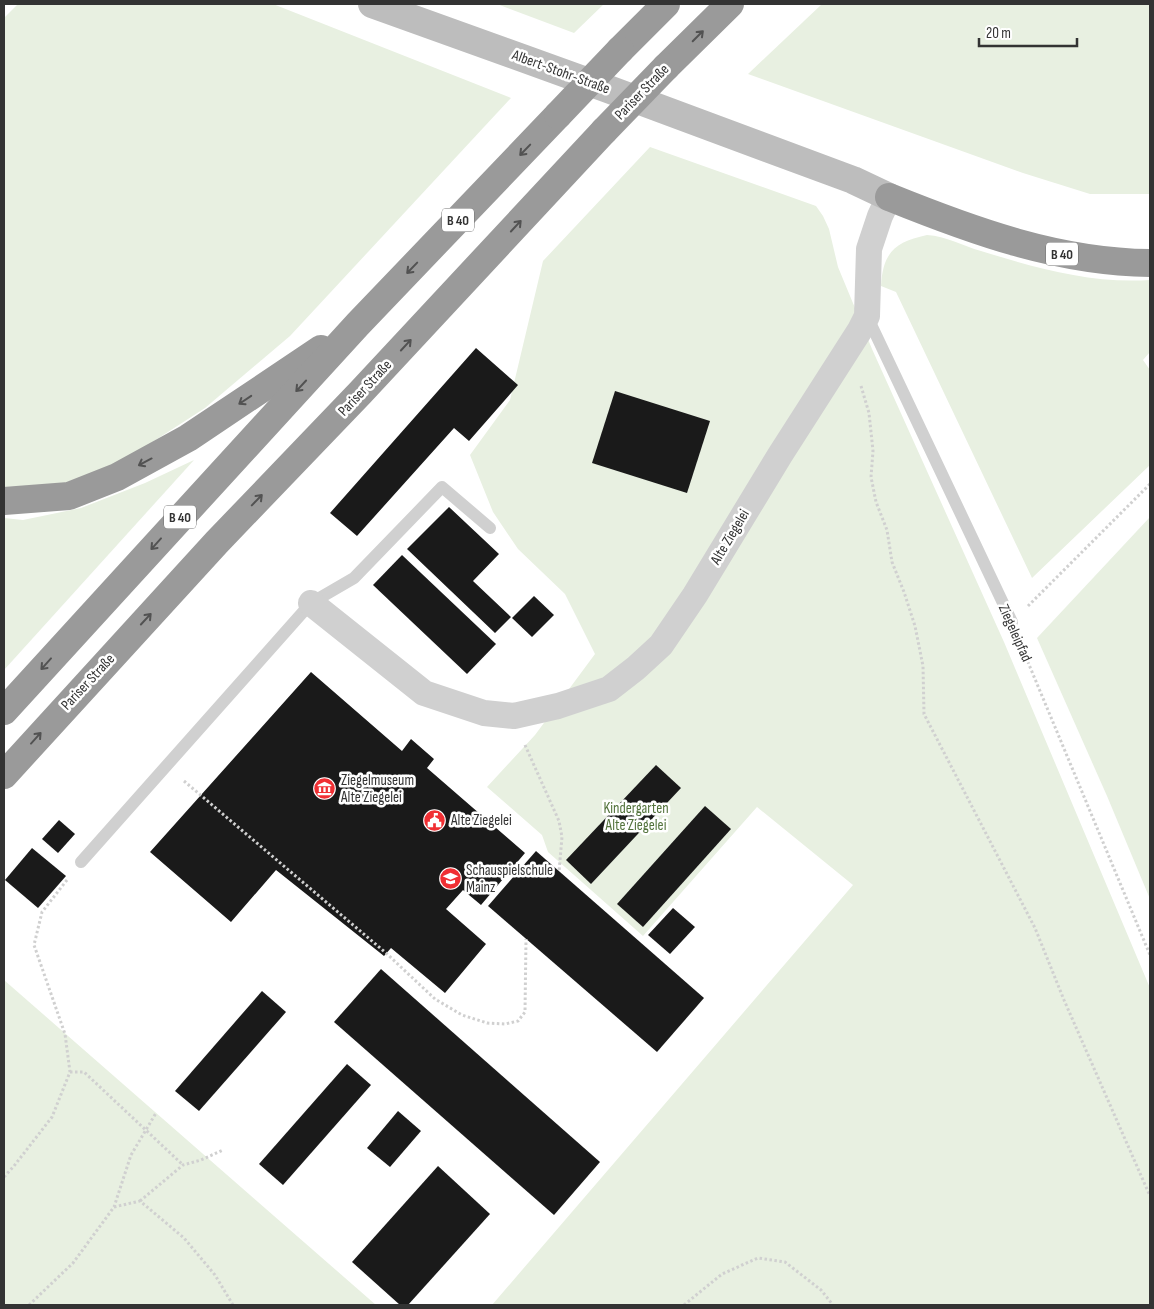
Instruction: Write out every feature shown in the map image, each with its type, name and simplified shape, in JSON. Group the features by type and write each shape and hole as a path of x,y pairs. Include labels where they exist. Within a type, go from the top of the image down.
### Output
{"highway":[{"name":"B 40","path":"4,712 358,324 666,4"},
{"name":"Pariser Straße","path":"4,775 217,542 360,393 604,131 730,4"},
{"name":"B 40","path":"889,197 941,218 1045,251 1100,261 1150,263"},
{"name":"B 40","path":"4,502 69,496 117,477 188,438 358,324"}],"street":[{"name":"Albert-Stohr-Straße","path":"372,4 853,180 889,197"},
{"name":"Alte Ziegelei","path":"311,603 424,693 484,713 514,716 558,706 609,689 661,645 695,595 867,316 869,249 880,216 889,197"}],"lane":[{"name":"Ziegeleipfad","path":"867,316 1012,622"},
{"path":"82,862 311,603 354,578 442,487 490,528"}],"path":[{"path":"849,347 869,413 873,451 871,477 876,502 887,530 892,562 915,626 922,666 924,714 1035,928 1064,1000 1150,1196"},
{"path":"1012,622 1150,484"},
{"name":"Ziegeleipfad","path":"1012,622 1150,955"},
{"path":"514,716 528,754 559,821 562,837 559,872"},
{"path":"166,766 386,953 435,999 462,1016 487,1023 505,1024 518,1021 525,1012 526,939"},
{"path":"4,1177 52,1117 70,1072 65,1034 34,946 42,912 82,862"},
{"path":"70,1072 84,1072 183,1166"},
{"path":"29,1305 73,1263 114,1207 132,1155 156,1113"},
{"path":"114,1207 140,1202 183,1166 223,1150"},
{"path":"140,1202 184,1238 215,1275 233,1305"},
{"path":"684,1305 722,1274 758,1258 785,1262 821,1290 833,1305"}],"green space":[{"path":"18,4 273,4 511,98 290,336 205,408 120,463 59,485 4,487 4,18"},
{"path":"497,4 604,4 574,33"},
{"path":"822,4 1150,4 1150,194 1090,194 1023,173 748,74"},
{"name":"Kindergarten Alte Ziegelei","path":"650,147 816,206 829,229 838,267 872,349 1004,642 1150,988 1150,1305 492,1305 853,885 757,807 643,936 548,852 542,835 487,787 535,735 595,654 565,594 518,549 493,512 470,455 510,400 543,261"},
{"path":"927,235 941,237 974,249 1043,269 1107,280 1150,280 1150,352 1143,360 1150,370 1150,465 1032,578 896,292 881,286 885,265 893,250 907,241"},
{"path":"194,460 4,670 4,518 23,520 81,508 145,483"},
{"path":"1150,517 1150,899 1037,638"},
{"path":"4,980 376,1305 4,1305"}],"building":[{"path":"476,348 518,385 469,441 454,428 357,536 330,513"},
{"path":"615,391 710,421 687,493 592,463"},
{"path":"449,507 499,554 473,581 511,617 495,633 407,549"},
{"path":"402,555 496,644 467,674 373,585"},
{"path":"534,596 554,615 532,637 512,618"},
{"path":"311,672 402,751 411,739 434,759 427,768 525,853 481,905 463,890 446,909 486,944 445,993 391,948 384,956 276,870 231,922 150,852"},
{"path":"656,765 681,788 591,884 566,860"},
{"path":"705,806 731,829 643,927 617,904"},
{"path":"59,820 75,834 58,853 42,839"},
{"path":"32,848 66,876 38,908 5,880"},
{"path":"536,851 704,998 657,1052 488,906"},
{"path":"673,908 695,927 670,954 648,935"},
{"path":"381,969 600,1162 554,1215 334,1022"},
{"path":"262,991 286,1012 199,1111 175,1091"},
{"path":"347,1064 371,1085 283,1185 259,1164"},
{"path":"398,1111 421,1131 390,1167 367,1148"},
{"path":"438,1166 490,1214 408,1305 400,1305 352,1262"}],"place":[{"name":"Ziegelmuseum Alte Ziegelei","path":"325,789"},
{"name":"Alte Ziegelei","path":"435,820"},
{"name":"Schauspielschule Mainz","path":"450,879"}]}
